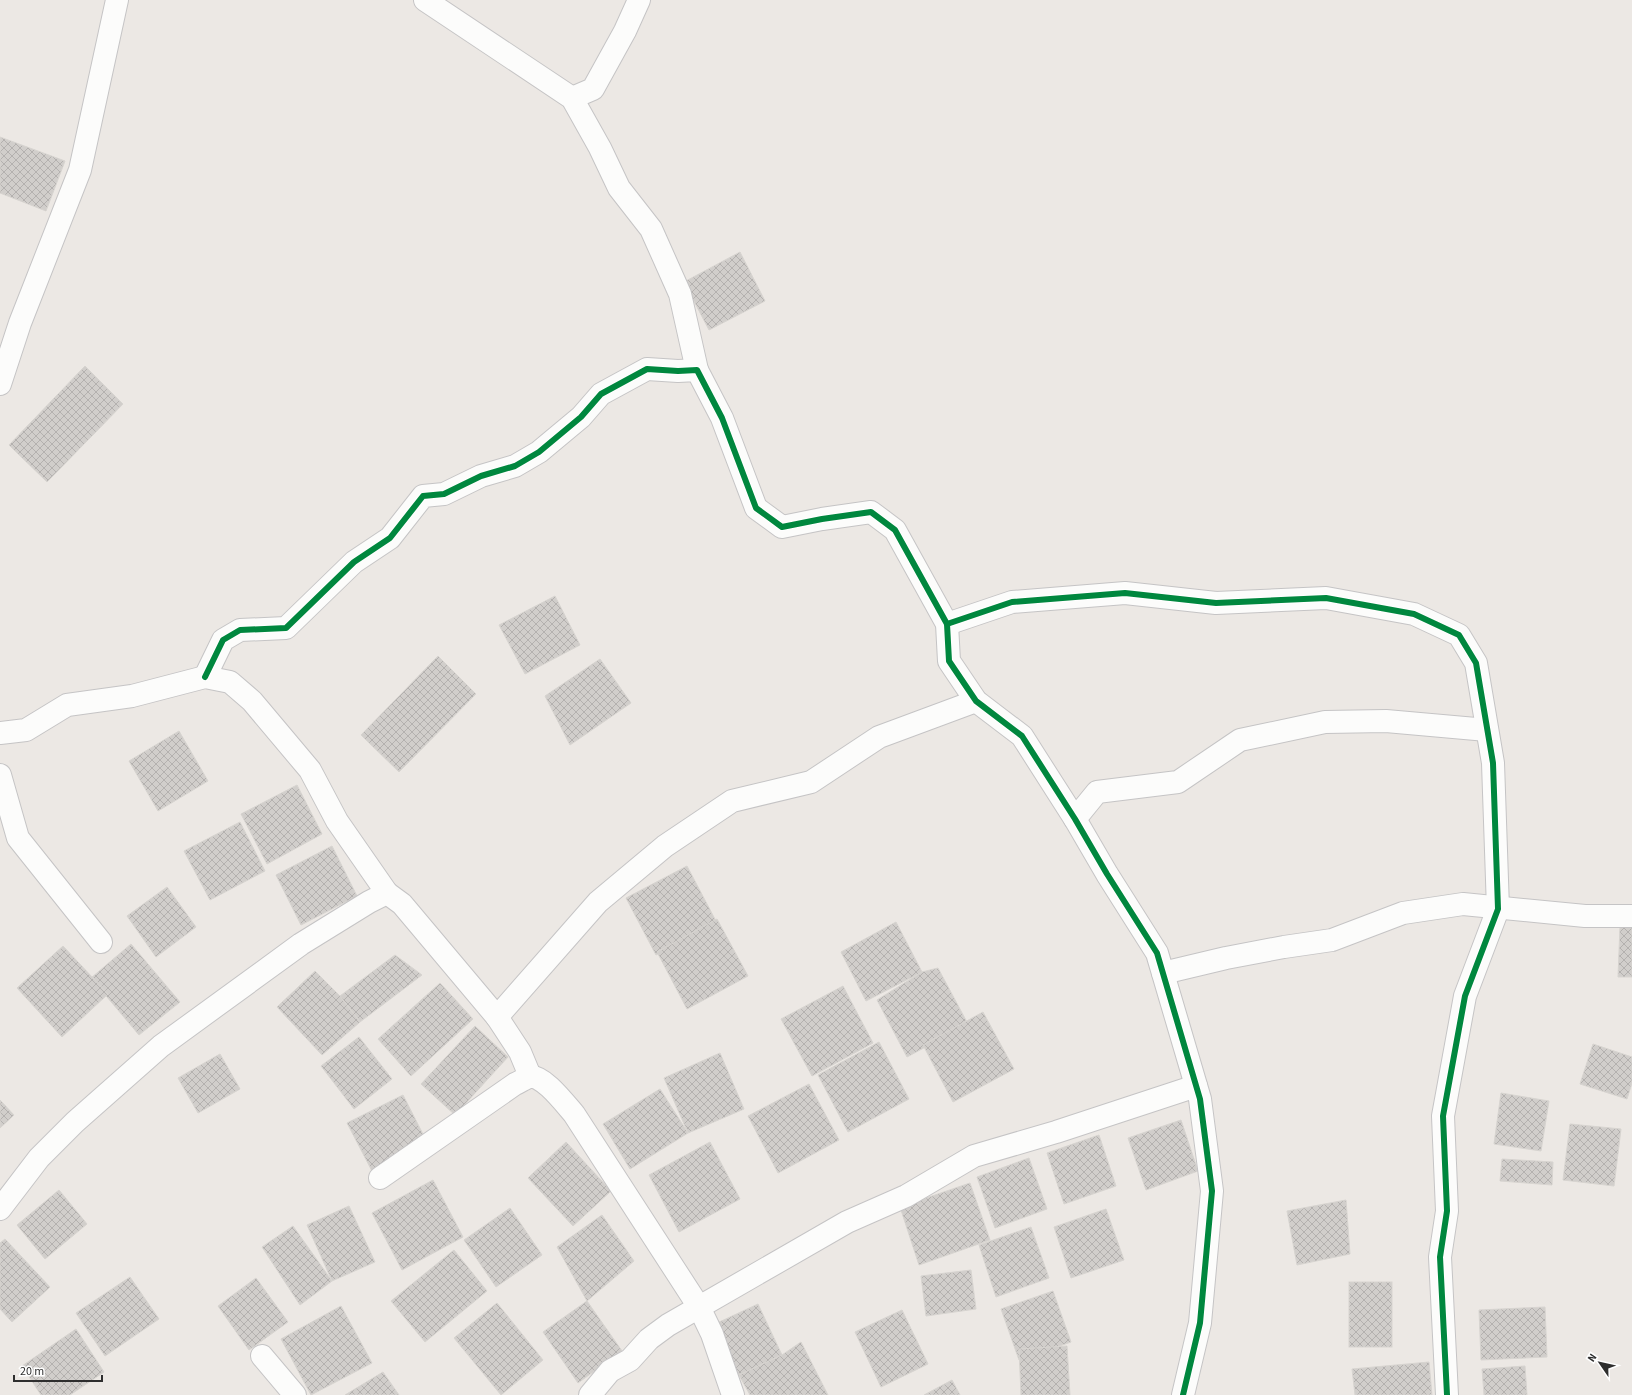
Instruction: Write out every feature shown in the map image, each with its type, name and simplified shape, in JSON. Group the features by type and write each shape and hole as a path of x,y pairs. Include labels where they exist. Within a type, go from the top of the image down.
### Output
{"street":[{"path":"0,384 20,323 80,170 117,0"},
{"path":"426,0 572,98 600,148 619,188 651,229 680,294 697,370 722,418 756,508 782,527 822,519 871,512 895,530 947,624 949,661 976,701 1022,736 1157,953 1200,1098 1212,1191 1200,1323 1182,1395"},
{"path":"572,98 593,89 625,31 639,0"},
{"path":"205,678 223,640 240,630 286,628 354,562 390,538 423,496 444,494 481,476 515,466 539,452 581,417 602,394 647,369 678,371 697,370"},
{"path":"947,624 1012,602 1125,593 1216,603 1326,598 1414,614 1459,635 1476,663 1493,763 1498,909 1464,996 1443,1116 1447,1211 1440,1257 1447,1395"},
{"path":"0,733 26,730 67,704 132,696 205,678 230,682 252,701 310,770 337,821 387,893 402,904 497,1017 520,1052 530,1076"},
{"path":"497,1017 598,902 665,846 732,801 811,782 879,737 976,701"},
{"path":"1075,819 1097,792 1178,782 1240,740 1325,722 1386,721 1487,730"},
{"path":"0,776 18,838 101,942"},
{"path":"0,1209 39,1158 75,1122 161,1046 301,944 369,902 387,893"},
{"path":"1164,973 1226,958 1332,940 1403,913 1463,904 1498,909 1585,916 1632,916"},
{"path":"380,1178 516,1084 530,1076 538,1077 552,1089 574,1114 699,1307 712,1334 733,1395"},
{"path":"590,1395 610,1371 630,1360 649,1339 668,1325 846,1222 906,1196 974,1156 1056,1132 1196,1086"},
{"path":"262,1356 295,1395"}],"building":[{"path":"0,137 65,161 46,211 0,193"},
{"path":"740,252 765,301 709,330 684,282"},
{"path":"85,366 123,404 47,482 9,445"},
{"path":"555,596 580,645 525,674 499,625"},
{"path":"438,656 476,694 399,772 361,735"},
{"path":"600,659 631,703 570,745 545,696"},
{"path":"179,731 208,781 158,811 129,761"},
{"path":"297,785 322,834 267,864 241,814"},
{"path":"240,822 265,871 210,900 184,851"},
{"path":"332,846 357,896 301,925 276,875"},
{"path":"687,866 717,923 656,955 626,898"},
{"path":"167,887 196,927 156,957 127,916"},
{"path":"717,919 748,976 687,1009 657,952"},
{"path":"896,922 922,972 866,1001 841,952"},
{"path":"1620,926 1632,926 1632,977 1618,977"},
{"path":"131,944 180,1002 139,1035 91,978"},
{"path":"63,946 108,994 62,1037 17,988"},
{"path":"395,955 422,975 360,1022 340,996"},
{"path":"938,968 968,1024 907,1057 877,1000 922,972"},
{"path":"315,971 340,996 360,1022 322,1055 277,1007"},
{"path":"440,983 473,1019 411,1076 378,1039"},
{"path":"843,986 873,1043 812,1076 781,1019"},
{"path":"983,1012 1014,1069 953,1102 923,1045"},
{"path":"475,1026 508,1057 455,1115 421,1084"},
{"path":"359,1037 392,1079 354,1109 321,1066"},
{"path":"879,1042 909,1099 848,1132 818,1075"},
{"path":"1593,1044 1632,1057 1632,1083 1627,1099 1580,1084"},
{"path":"720,1053 744,1109 688,1133 664,1078"},
{"path":"220,1054 240,1089 198,1113 178,1078"},
{"path":"809,1084 839,1140 778,1173 748,1116"},
{"path":"660,1089 688,1133 630,1169 603,1124"},
{"path":"1501,1093 1549,1101 1541,1151 1494,1144"},
{"path":"403,1095 428,1144 373,1173 347,1123"},
{"path":"0,1100 14,1115 0,1128"},
{"path":"1181,1120 1198,1171 1146,1190 1128,1138"},
{"path":"1570,1124 1621,1129 1614,1186 1563,1180"},
{"path":"1099,1135 1116,1186 1064,1204 1047,1153"},
{"path":"566,1142 611,1191 573,1226 528,1178"},
{"path":"710,1142 740,1199 679,1232 649,1175"},
{"path":"1029,1158 1047,1209 995,1228 977,1177"},
{"path":"1502,1159 1553,1162 1552,1185 1500,1181"},
{"path":"433,1180 463,1237 402,1270 372,1213"},
{"path":"970,1183 990,1240 919,1265 900,1207"},
{"path":"59,1190 87,1224 45,1259 17,1225"},
{"path":"1346,1200 1350,1254 1297,1265 1287,1211"},
{"path":"349,1206 375,1262 332,1281 307,1225"},
{"path":"510,1208 542,1255 496,1287 464,1240"},
{"path":"1106,1209 1124,1260 1071,1278 1054,1227"},
{"path":"602,1215 634,1261 587,1301 557,1247"},
{"path":"293,1226 332,1281 300,1305 262,1247"},
{"path":"1031,1227 1049,1278 996,1297 979,1245"},
{"path":"5,1239 50,1287 12,1322 0,1309 0,1243"},
{"path":"454,1250 487,1291 425,1342 391,1301"},
{"path":"971,1270 976,1309 926,1316 921,1276"},
{"path":"130,1277 159,1319 105,1356 76,1313"},
{"path":"256,1278 288,1322 249,1350 218,1306"},
{"path":"1349,1282 1392,1282 1392,1347 1349,1347"},
{"path":"1053,1291 1071,1342 1019,1360 1001,1309"},
{"path":"587,1301 622,1351 578,1383 543,1332"},
{"path":"497,1303 543,1360 501,1395 454,1338"},
{"path":"758,1304 782,1355 739,1375 715,1324"},
{"path":"341,1306 372,1363 311,1395 281,1339"},
{"path":"1545,1307 1547,1357 1481,1360 1479,1310"},
{"path":"902,1310 928,1364 881,1387 855,1332"},
{"path":"76,1329 104,1372 70,1395 41,1395 22,1366"},
{"path":"801,1342 828,1395 750,1395 739,1375 782,1355"},
{"path":"1067,1346 1070,1395 1021,1395 1019,1349"},
{"path":"1429,1362 1432,1395 1355,1395 1352,1369"},
{"path":"1525,1366 1527,1395 1484,1395 1482,1369"},
{"path":"383,1372 399,1395 345,1395"},
{"path":"952,1380 960,1395 924,1395"}],"cycle path":[{"path":"205,677 223,640 240,630 286,628 354,562 390,538 423,496 444,494 481,476 515,466 539,452 581,417 601,394 647,369 678,371 697,370 722,418 756,508 782,527 822,519 871,512 895,530 947,624 949,661 976,701 1022,736 1157,953 1200,1099 1212,1191 1200,1323 1183,1395"},
{"path":"947,624 1012,602 1125,593 1216,603 1326,598 1414,614 1459,635 1476,663 1493,763 1498,909 1465,996 1443,1116 1447,1211 1440,1257 1447,1395"}]}
